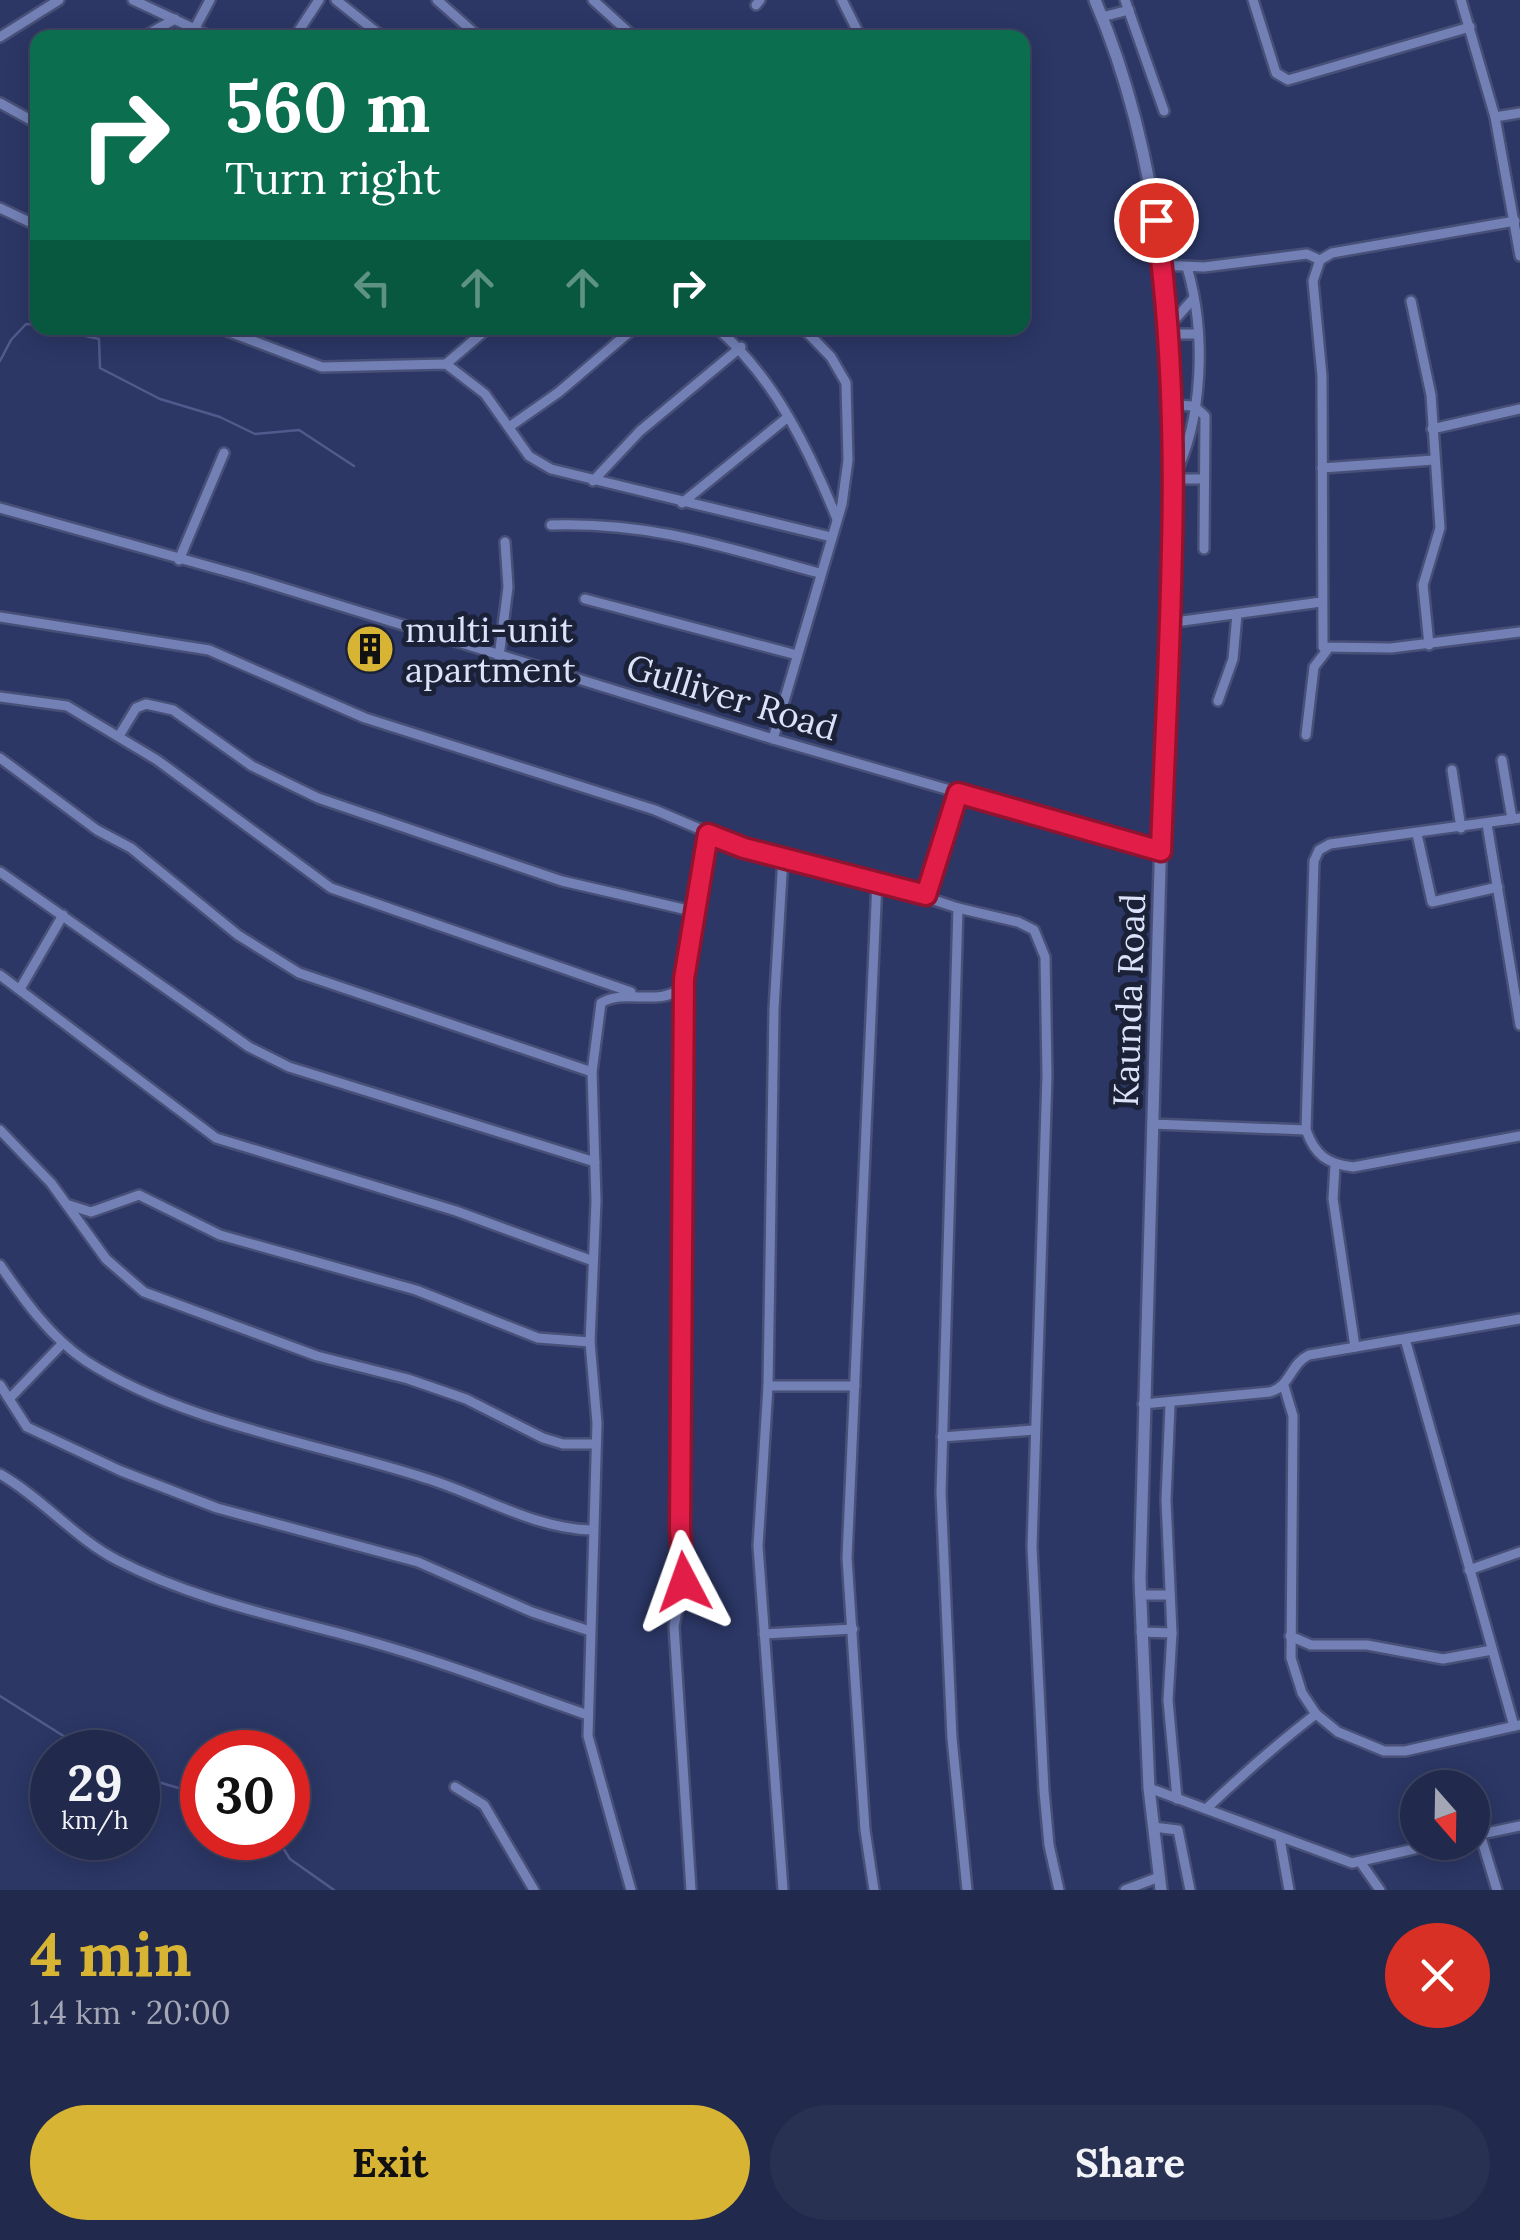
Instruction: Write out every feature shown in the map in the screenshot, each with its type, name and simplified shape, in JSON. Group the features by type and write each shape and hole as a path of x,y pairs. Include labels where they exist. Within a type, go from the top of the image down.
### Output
{"main road":[{"name":"Kaunda Road","path":"1096,0 1133,114 1170,330 1173,479 1140,1595 1149,1788 1160,1884"}],"street":[{"path":"0,37 59,0"},
{"path":"132,0 199,30"},
{"path":"195,28 210,0"},
{"path":"299,30 319,0"},
{"path":"336,0 374,30"},
{"path":"437,0 471,30"},
{"path":"592,0 606,4 627,30"},
{"path":"842,0 857,30"},
{"path":"1253,0 1276,73 1288,80 1470,26"},
{"path":"1461,0 1496,117 1520,256"},
{"path":"1102,17 1127,5 1164,111"},
{"path":"156,30 175,19"},
{"path":"0,103 30,118"},
{"path":"1496,117 1520,113"},
{"path":"0,208 30,222"},
{"path":"1327,650 1322,642 1321,602 1322,376 1313,281 1320,260 1332,253 1514,221"},
{"path":"1162,266 1301,255 1320,260"},
{"path":"1187,267 1196,334 1194,406 1183,459 1173,479 1204,479"},
{"path":"1194,298 1170,330 1196,334"},
{"path":"1412,301 1431,394 1440,540 1428,561 1422,598 1429,645"},
{"path":"238,335 322,366 446,364 467,377 536,462 593,481 831,538"},
{"path":"446,364 480,335"},
{"path":"509,427 560,392 626,335"},
{"path":"726,335 741,347 788,417 837,519"},
{"path":"773,739 837,519 848,460 846,383 831,357 810,335"},
{"path":"593,481 640,431 741,347"},
{"path":"1172,405 1194,406 1205,416 1204,549"},
{"path":"1432,430 1520,409"},
{"path":"682,502 788,417"},
{"path":"179,560 224,452"},
{"path":"1322,468 1434,460"},
{"name":"Gulliver Road","path":"0,508 1161,851"},
{"path":"552,525 618,524 668,531 819,573"},
{"path":"499,657 508,587 504,542"},
{"path":"585,599 797,655"},
{"path":"1168,623 1321,602"},
{"path":"1218,702 1233,658 1237,614"},
{"path":"0,618 209,650 365,718 655,810 708,834 1026,925 1040,938 1046,957 1046,1075 1032,1547 1048,1845 1059,1890"},
{"path":"1306,735 1314,667 1327,650 1429,645 1520,632"},
{"path":"0,697 60,703 119,736 332,888 592,982 651,996"},
{"path":"119,736 136,708 159,706 192,720 266,774 318,798 562,881 692,912"},
{"path":"0,758 97,830 131,848 238,935 299,973 592,1072"},
{"path":"1502,760 1516,818 1330,844 1319,850 1314,861 1306,1130 1320,1156 1336,1165 1369,1166 1520,1136"},
{"path":"1452,770 1461,828"},
{"path":"926,895 958,793"},
{"path":"1486,824 1520,1025"},
{"path":"691,1890 674,1626 684,1582 680,1529 684,979 692,912 708,834"},
{"path":"1417,834 1432,902 1498,888"},
{"path":"782,857 774,1010 768,1386 758,1546 783,1890"},
{"path":"0,872 234,1037 288,1067 594,1162"},
{"path":"874,1890 865,1830 848,1558 877,881"},
{"path":"958,908 942,1538 950,1708 968,1890"},
{"path":"20,988 62,915"},
{"path":"0,975 216,1138 456,1212 593,1260"},
{"path":"631,1890 590,1752 588,1715 596,1444 590,1342 592,1072 600,1003 615,996 672,995 684,979"},
{"path":"1152,1124 1306,1130"},
{"path":"1,1132 67,1204 106,1259 144,1292 317,1356 408,1378 466,1399 543,1438 563,1444 596,1444"},
{"path":"1336,1165 1332,1180 1335,1226 1355,1347"},
{"path":"67,1204 91,1212 139,1195 205,1230 416,1290 538,1338 590,1342"},
{"path":"0,1265 63,1343 87,1362 163,1399 428,1478 559,1529 592,1530"},
{"path":"1143,1404 1270,1392 1284,1386 1301,1359 1520,1319"},
{"path":"1284,1386 1293,1434 1290,1636 1294,1672 1316,1714 1338,1732 1384,1752 1405,1751 1517,1726 1469,1570 1406,1339"},
{"path":"11,1397 63,1343"},
{"path":"0,1384 27,1428 165,1490 418,1562 532,1612 590,1631"},
{"path":"768,1386 854,1386"},
{"path":"1170,1404 1172,1633 1168,1700 1178,1799"},
{"path":"942,1437 1034,1430"},
{"path":"0,1488 3,1476 126,1564 233,1606 466,1669 588,1715"},
{"path":"1469,1570 1520,1552"},
{"path":"1140,1595 1170,1595"},
{"path":"764,1634 852,1629"},
{"path":"1141,1632 1172,1633"},
{"path":"1290,1636 1311,1645 1367,1645 1443,1659 1492,1650"},
{"path":"1206,1810 1240,1782 1265,1754 1316,1714"},
{"path":"455,1787 484,1805 534,1890"},
{"path":"1149,1788 1341,1860 1361,1862 1400,1853"},
{"path":"1490,1832 1520,1826"},
{"path":"1153,1827 1178,1830 1190,1890"},
{"path":"1280,1838 1290,1890"},
{"path":"1486,1860 1497,1890"},
{"path":"1361,1862 1380,1890"},
{"path":"1125,1890 1160,1884"}],"waterway":[{"path":"0,361 11,340 30,324"},
{"path":"81,335 99,339 100,368 160,399 220,417 255,434 299,430 354,466"},
{"path":"0,1696 54,1730"},
{"path":"160,1783 180,1788"},
{"path":"291,1860 334,1890"}],"place":[{"name":"multi-unit apartment","path":"370,649"}],"route":[{"path":"684,1582 680,1529 685,1256 684,979 692,912 708,834 744,848 828,866 926,895 958,793 1161,851 1173,424 1169,326 1156,220"}]}
